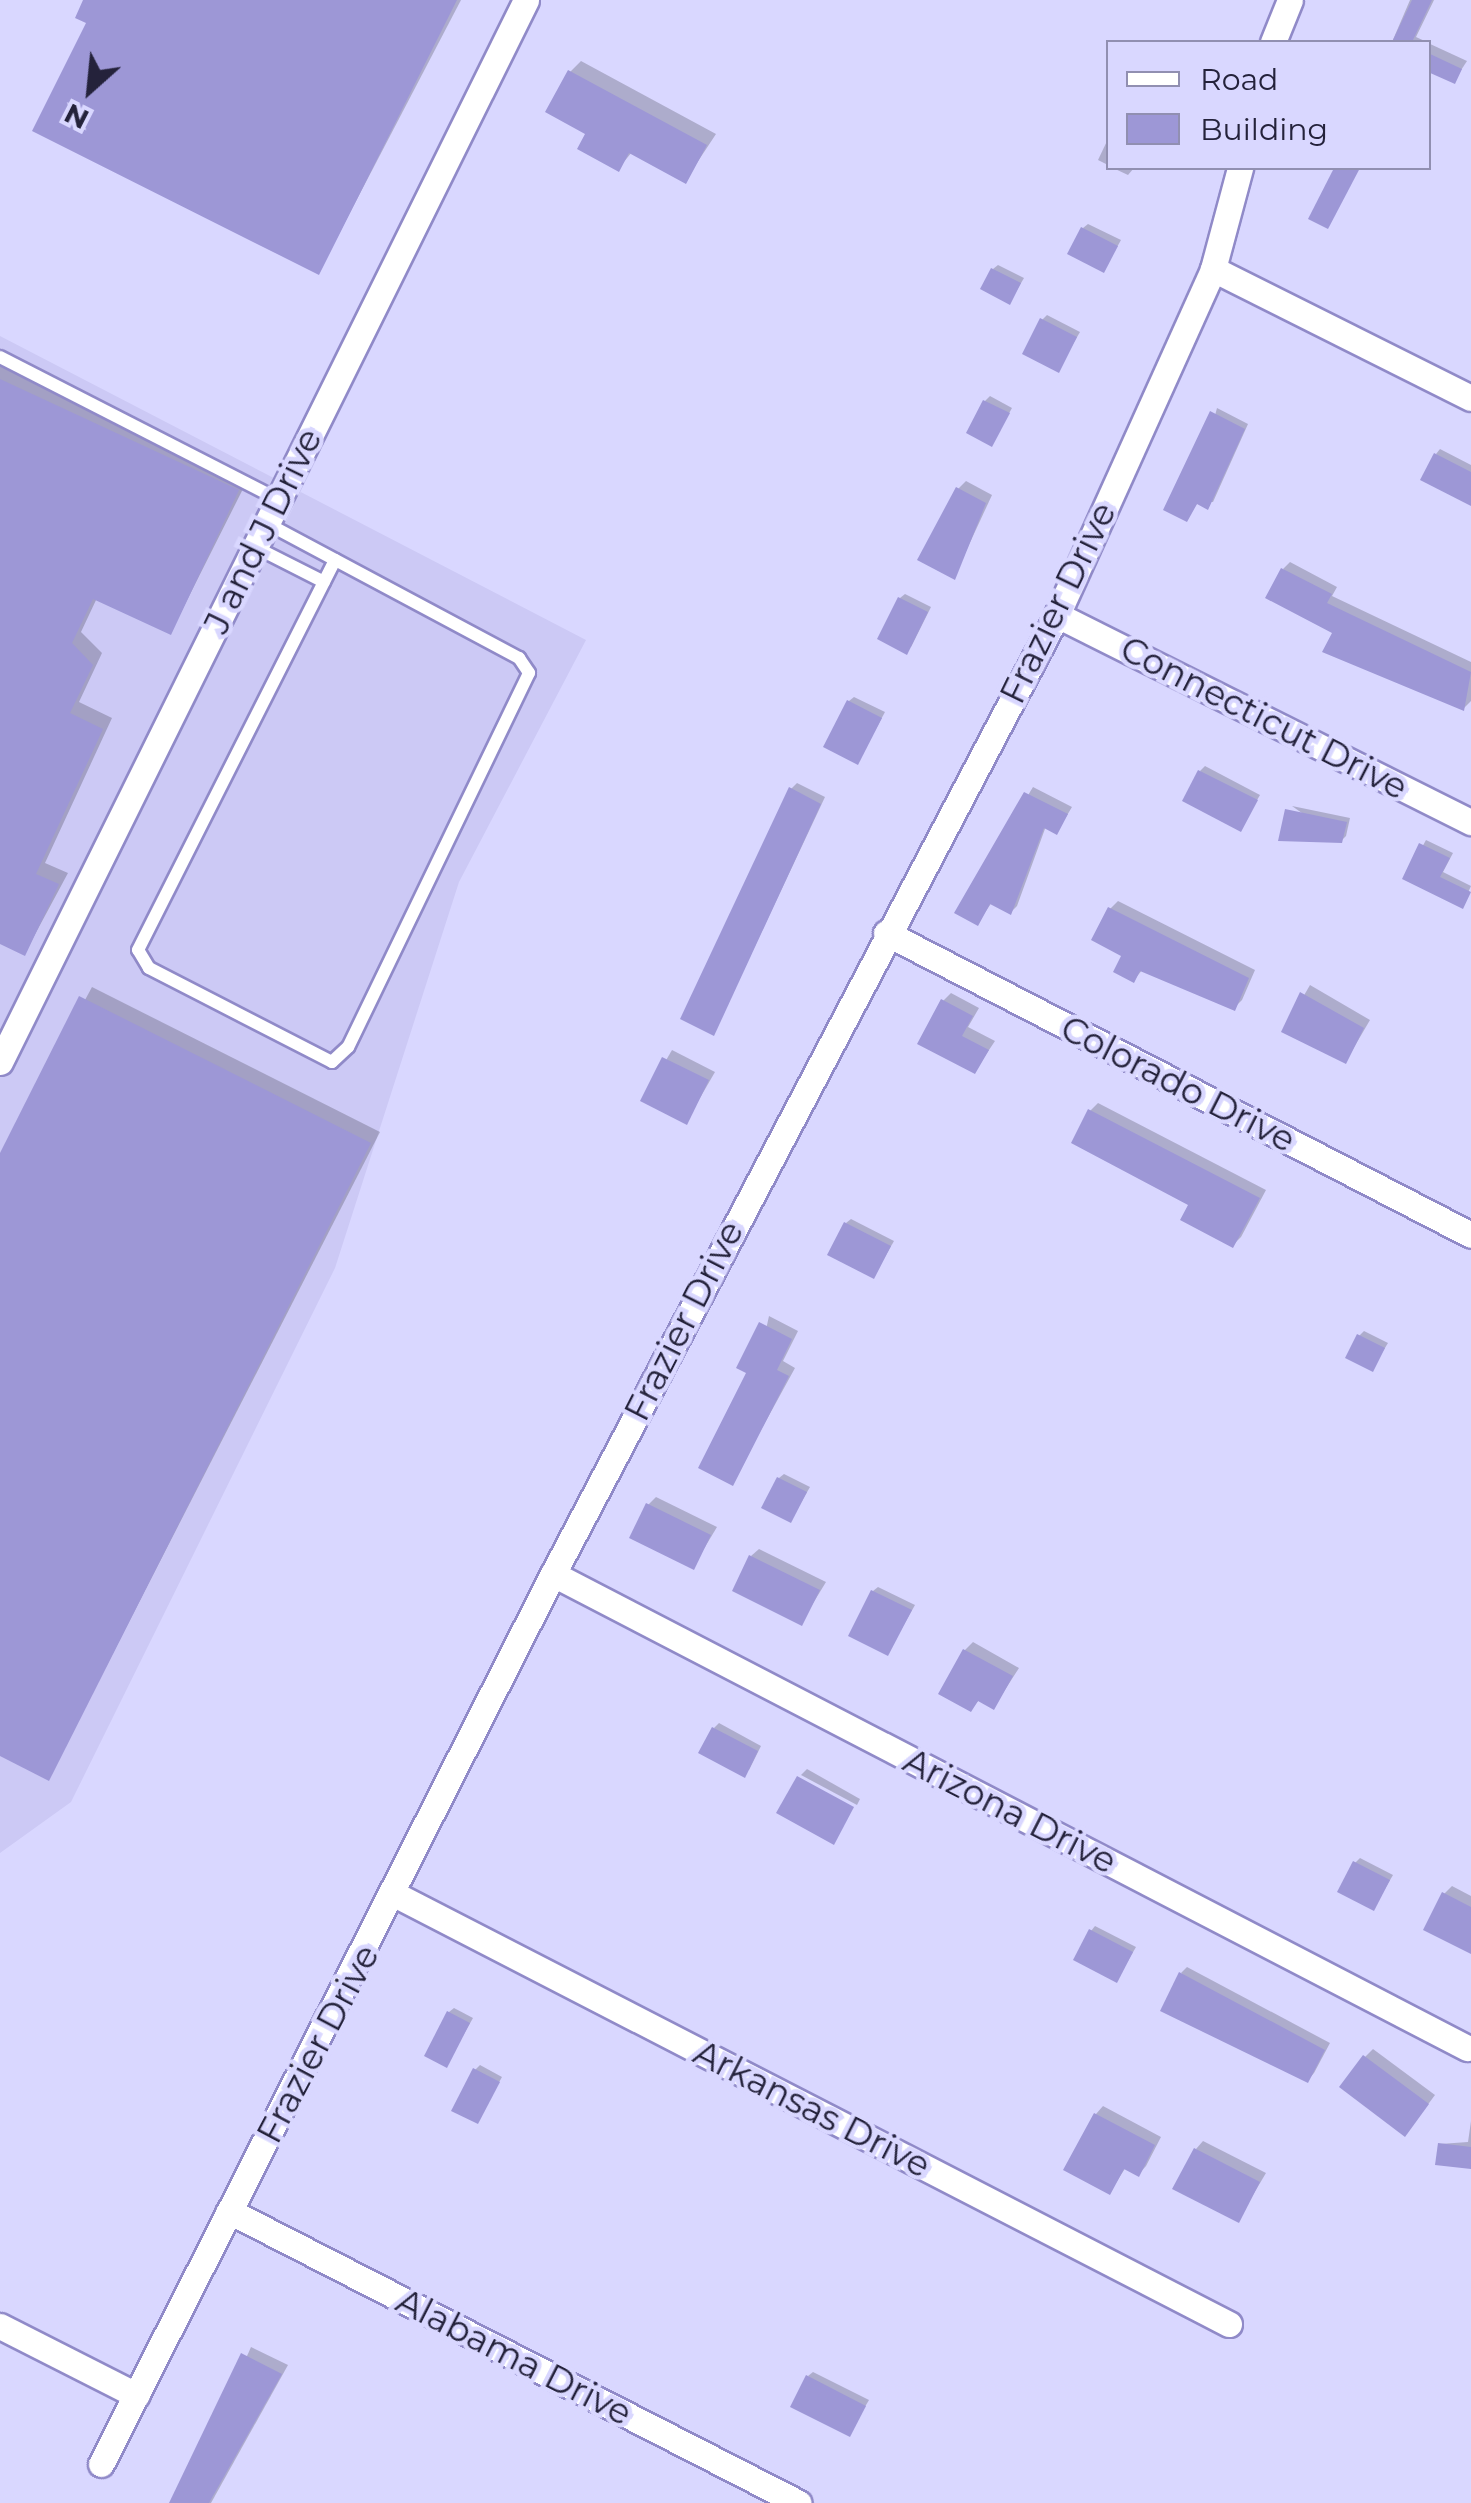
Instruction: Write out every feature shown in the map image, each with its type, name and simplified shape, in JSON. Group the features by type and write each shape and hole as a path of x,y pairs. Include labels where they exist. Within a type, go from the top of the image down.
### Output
{"street":[{"name":"J and J Drive","path":"0,1062 526,0"},
{"path":"1274,40 1290,0"},
{"name":"Frazier Drive","path":"102,2464 396,1894 553,1574 886,933 1057,615 1212,269 1239,170"},
{"path":"1212,269 1471,398"},
{"name":"Connecticut Drive","path":"1057,615 1471,822"},
{"name":"Colorado Drive","path":"886,933 1471,1235"},
{"name":"Arizona Drive","path":"553,1574 1468,2048"},
{"name":"Arkansas Drive","path":"396,1894 1228,2324"},
{"name":"Alabama Drive","path":"230,2211 798,2503"},
{"path":"0,2326 136,2395"}],"lane":[{"path":"0,357 280,500"},
{"path":"262,536 334,560 519,658 529,672 348,1047 332,1062 150,968 138,950 334,560"},
{"path":"262,536 324,582"}],"shaded area":[{"path":"0,336 586,640 459,882 335,1268 71,1802 0,1853"}],"building":[{"path":"83,0 457,0 319,275 32,131 86,23 75,18"},
{"path":"1412,0 1432,0 1413,40 1393,40"},
{"path":"1431,54 1462,69 1455,84 1431,73"},
{"path":"568,70 707,145 686,184 629,153 619,172 577,149 585,134 545,112"},
{"path":"1333,170 1359,170 1328,229 1308,219"},
{"path":"1081,227 1118,246 1104,273 1067,254"},
{"path":"991,268 1021,283 1010,305 980,289"},
{"path":"1040,318 1077,337 1059,373 1022,354"},
{"path":"0,379 239,490 171,635 93,599 72,643 93,665 70,713 103,729 36,874 59,884 25,956 0,944"},
{"path":"983,400 1010,413 992,447 966,433"},
{"path":"1210,411 1245,429 1208,510 1197,504 1187,522 1163,510"},
{"path":"1434,453 1471,472 1471,506 1420,480"},
{"path":"956,487 986,503 955,580 917,560"},
{"path":"1281,568 1332,594 1327,603 1471,672 1464,711 1322,652 1332,633 1265,598"},
{"path":"898,597 928,612 907,655 877,639"},
{"path":"847,700 882,718 858,765 823,747"},
{"path":"1198,770 1258,800 1241,832 1182,801"},
{"path":"789,787 821,804 714,1036 680,1019"},
{"path":"1024,792 1068,814 1057,835 1044,828 1011,915 990,904 978,926 954,913"},
{"path":"1285,809 1347,822 1342,843 1278,841"},
{"path":"1419,843 1450,858 1440,877 1471,892 1463,909 1402,879"},
{"path":"1108,907 1249,978 1235,1011 1140,971 1134,983 1113,972 1121,956 1091,940"},
{"path":"1300,992 1364,1028 1346,1064 1281,1032"},
{"path":"79,996 371,1143 49,1781 0,1756 0,1153"},
{"path":"941,999 973,1016 962,1036 989,1050 975,1074 917,1044"},
{"path":"662,1057 709,1080 687,1125 640,1101"},
{"path":"1088,1109 1260,1198 1233,1248 1180,1220 1188,1205 1071,1143"},
{"path":"844,1222 891,1246 874,1279 827,1255"},
{"path":"759,1322 792,1339 777,1370 789,1376 733,1486 698,1468 746,1373 736,1368"},
{"path":"1357,1334 1385,1348 1373,1372 1345,1358"},
{"path":"777,1477 807,1492 791,1523 761,1508"},
{"path":"646,1503 711,1535 694,1570 629,1538"},
{"path":"749,1555 820,1590 802,1626 732,1591"},
{"path":"871,1590 912,1610 888,1656 848,1636"},
{"path":"963,1649 1013,1676 994,1710 978,1701 971,1712 938,1694"},
{"path":"712,1727 758,1751 745,1778 698,1753"},
{"path":"797,1776 854,1807 834,1845 776,1813"},
{"path":"1353,1861 1390,1880 1374,1911 1337,1892"},
{"path":"1442,1892 1471,1907 1471,1954 1423,1930"},
{"path":"1089,1929 1133,1952 1117,1983 1073,1960"},
{"path":"1179,1972 1325,2050 1308,2083 1160,2011"},
{"path":"447,2011 470,2023 447,2068 424,2056"},
{"path":"1363,2055 1429,2104 1405,2137 1339,2087"},
{"path":"473,2068 500,2082 478,2124 451,2111"},
{"path":"1094,2113 1155,2145 1139,2177 1124,2169 1110,2195 1063,2170"},
{"path":"1438,2143 1471,2147 1471,2169 1435,2165"},
{"path":"1194,2148 1260,2182 1239,2223 1172,2189"},
{"path":"241,2353 282,2374 209,2503 169,2503"},
{"path":"806,2375 866,2406 850,2437 790,2407"}]}
